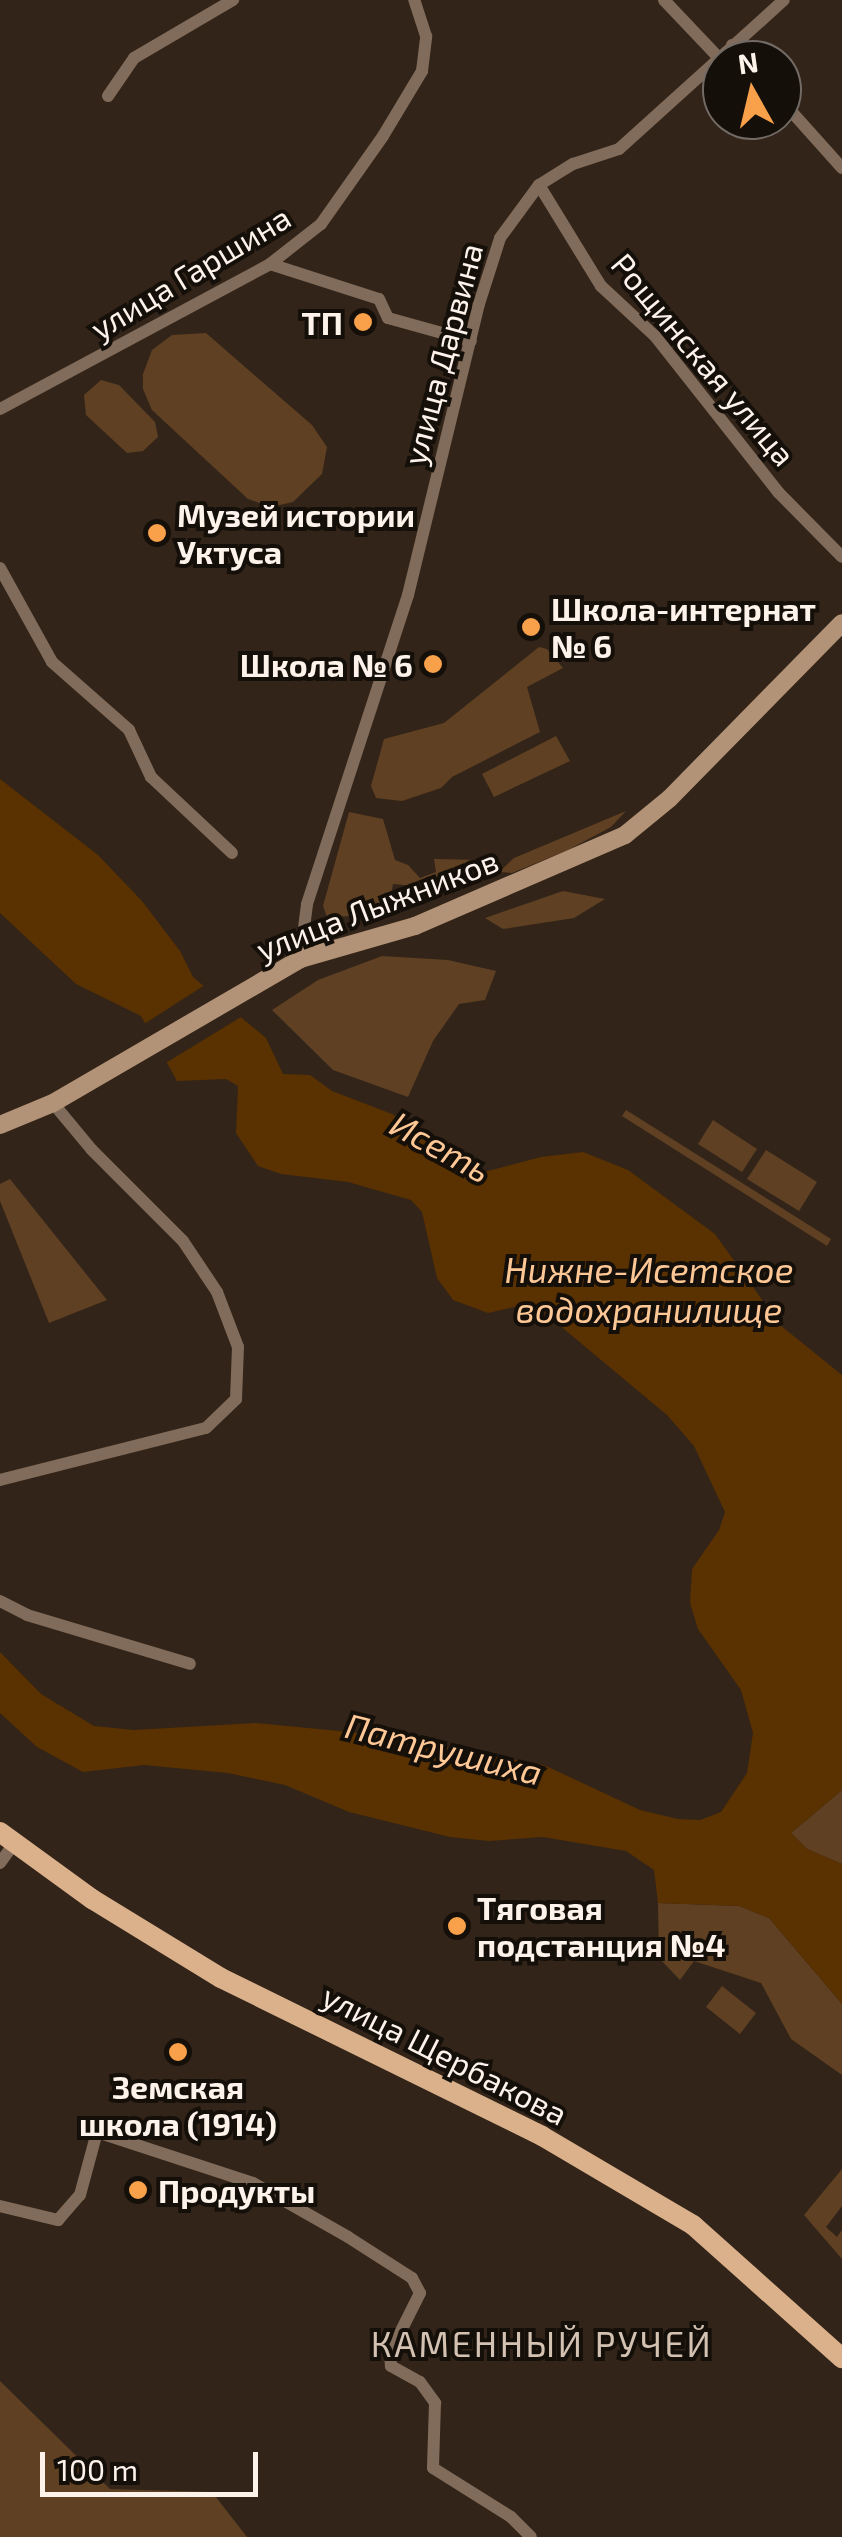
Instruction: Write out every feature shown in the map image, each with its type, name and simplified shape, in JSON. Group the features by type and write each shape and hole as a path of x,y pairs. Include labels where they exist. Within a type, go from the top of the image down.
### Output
{"main road":[{"name":"улица Щербакова","path":"7,1838 221,1978 542,2136 693,2224 842,2358"}],"street":[{"path":"108,96 134,58 232,0"},
{"name":"улица Гаршина","path":"0,409 270,264 320,224 383,136 422,71 426,36 414,0"},
{"path":"664,0 702,40"},
{"name":"улица Дарвина","path":"739,40 784,0"},
{"name":"улица Дарвина","path":"300,959 308,904 408,594 500,238 539,185 573,164 619,148 702,72"},
{"path":"802,124 842,168"},
{"name":"Рощинская улица","path":"539,185 602,286 655,336 778,492 842,557"},
{"path":"270,264 378,299 388,318 471,340"},
{"path":"0,568 52,662 129,730 151,778 232,853"},
{"name":"улица Лыжников","path":"0,1125 53,1103 300,959 415,926 585,856 625,835 670,798 842,624"},
{"path":"0,1480 206,1428 236,1399 238,1347 217,1292 184,1241 92,1150 53,1103"},
{"path":"0,1601 27,1615 190,1664"},
{"path":"0,1863 7,1838"},
{"path":"0,2206 58,2220 80,2195 97,2132 253,2183 348,2237 412,2278 420,2293 390,2353 391,2366 420,2382 436,2403 433,2468 511,2517 531,2537"}],"shaded area":[{"path":"206,333 312,425 327,447 322,474 293,502 271,507 248,499 152,410 143,389 143,374 152,350 172,335"},
{"path":"101,380 119,385 155,422 158,437 143,451 127,453 86,415 84,395"},
{"path":"539,647 547,649 563,668 527,687 540,732 452,777 441,788 402,801 376,798 371,786 384,739 444,723"},
{"path":"556,736 570,761 494,797 482,774"},
{"path":"626,811 611,827 568,850 512,873 499,872 514,858"},
{"path":"349,812 383,819 395,860 408,865 420,878 436,872 434,859 483,860 426,887 393,884 390,901 353,916 327,917 323,906"},
{"path":"563,891 605,899 574,918 503,929 485,918"},
{"path":"382,956 448,960 496,971 485,1000 459,1004 433,1041 408,1097 333,1070 272,1010 318,980"},
{"path":"626,1110 831,1239 827,1246 622,1116"},
{"path":"713,1120 757,1149 742,1172 698,1144"},
{"path":"766,1150 817,1182 799,1211 747,1179"},
{"path":"10,1179 107,1300 49,1323 0,1201 0,1184"},
{"path":"842,1790 842,1864 807,1849 791,1833"},
{"path":"658,1903 739,1906 769,1918 842,2004 842,2075 791,2039 761,1983 694,1961 680,1980 659,1958"},
{"path":"722,1986 756,2013 740,2034 706,2007"},
{"path":"842,2169 842,2206 826,2227 837,2237 842,2230 842,2259 804,2215"},
{"path":"0,2381 110,2489 212,2492 247,2537 0,2537"}],"water":[{"name":"Нижне-Исетское водохранилище","path":"0,779 98,855 142,901 180,951 193,977 266,1038 283,1074 310,1075 332,1091 392,1114 484,1172 541,1157 583,1152 628,1170 715,1234 780,1325 842,1375 842,1790 791,1833 807,1849 842,1864 842,2004 769,1918 739,1906 658,1903 654,1870 626,1851 543,1837 489,1841 450,1837 349,1812 285,1785 228,1773 144,1765 83,1772 37,1747 0,1713 0,1652 41,1694 94,1726 134,1730 256,1723 370,1734 544,1765 640,1810 700,1820 721,1812 747,1773 753,1733 741,1690 698,1629 690,1603 692,1569 719,1530 725,1512 694,1446 667,1415 540,1309 514,1307 488,1313 453,1300 437,1278 422,1212 411,1200 348,1182 281,1174 258,1166 236,1133 238,1086 226,1079 177,1081 141,1016 76,984 0,913"}],"pier":[{"path":"208,983 246,1014 164,1064 141,1026"}],"place":[{"name":"ТП","path":"363,322"},
{"name":"Музей истории Уктуса","path":"157,533"},
{"name":"Школа-интернат № 6","path":"531,627"},
{"name":"Школа № 6","path":"433,664"},
{"name":"Тяговая подстанция №4","path":"457,1926"},
{"name":"Земская школа (1914)","path":"178,2052"},
{"name":"Продукты","path":"138,2190"}],"district":[{"name":"КАМЕННЫЙ РУЧЕЙ","path":"542,2343"}],"water label":[{"name":"Исеть","path":"441,1146"},
{"name":"Патрушиха","path":"444,1748"}]}
